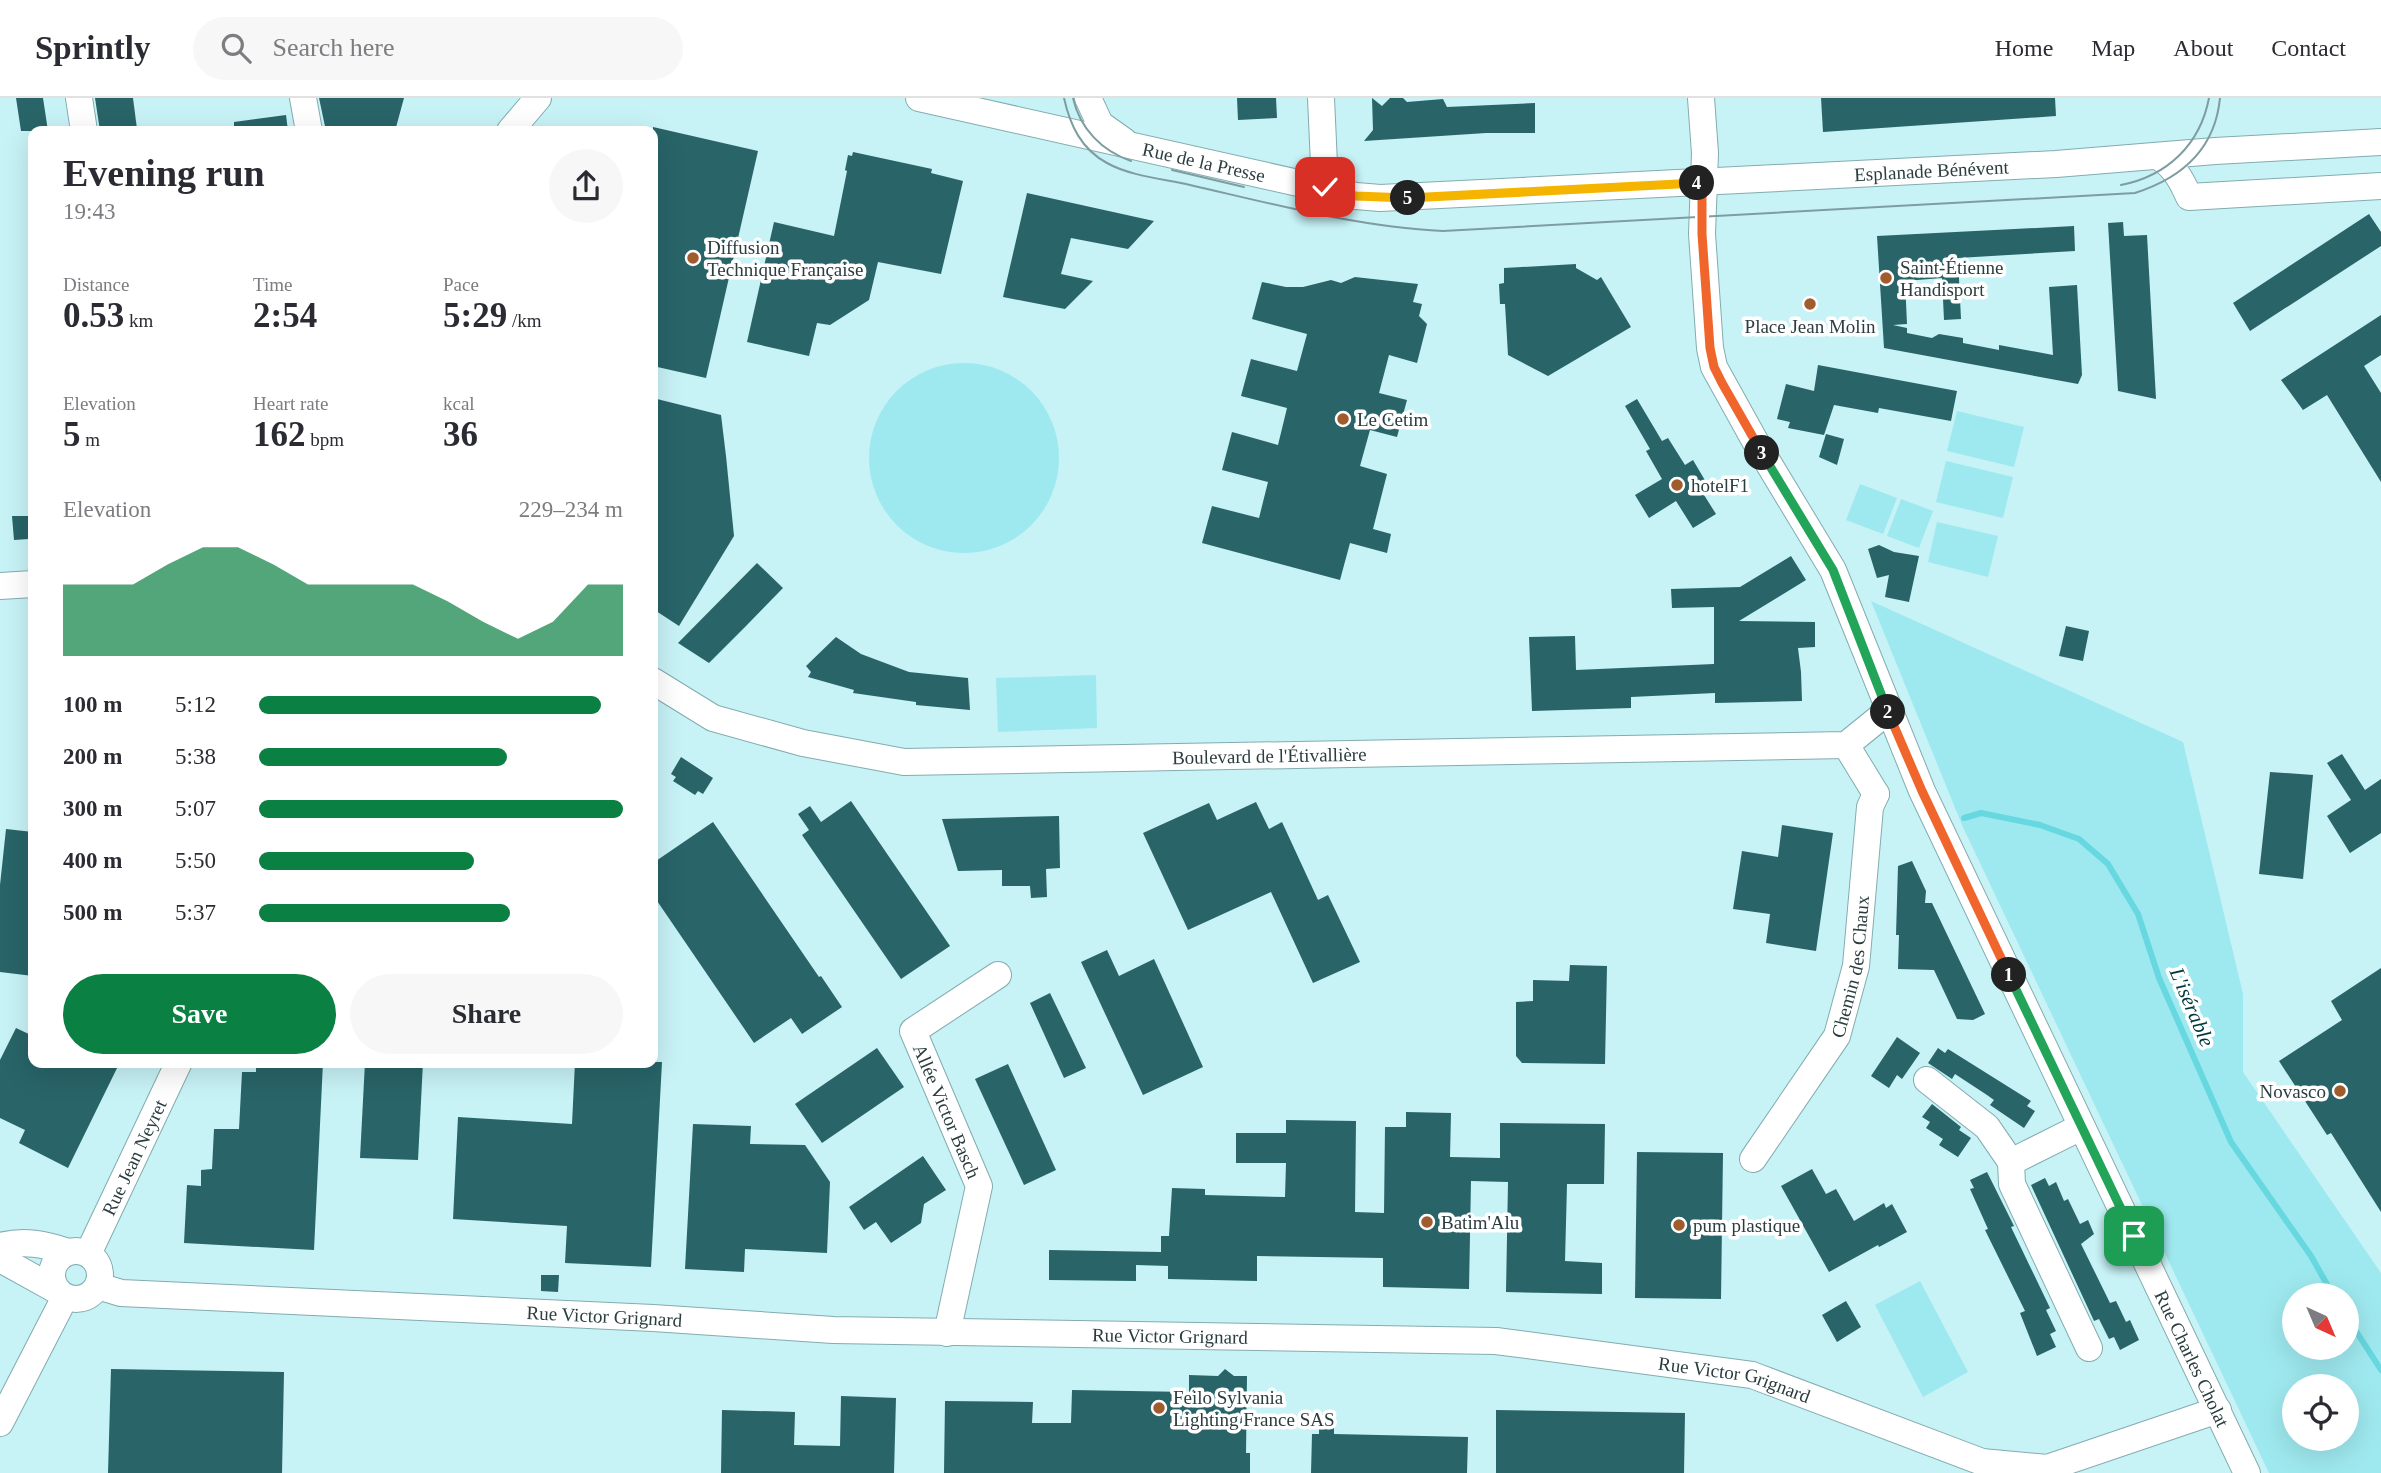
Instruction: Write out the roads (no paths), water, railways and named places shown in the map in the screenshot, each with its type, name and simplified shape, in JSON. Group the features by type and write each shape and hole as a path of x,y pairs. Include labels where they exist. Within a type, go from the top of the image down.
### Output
{"street":[{"path":"79,98 83,126"},
{"path":"303,98 308,126"},
{"path":"514,126 538,98"},
{"name":"Rue de la Presse","path":"919,98 1356,196 1391,198 1702,183"},
{"path":"1088,98 1100,124 1138,148"},
{"path":"1321,98 1325,187"},
{"name":"Rue Charles Cholat","path":"1702,98 1705,153 1702,234 1710,348 1714,367 1833,570 1922,791 2247,1473"},
{"name":"Esplanade Bénévent","path":"1702,183 2381,142"},
{"path":"2159,157 2167,162 2177,175 2189,197 2381,186"},
{"path":"0,586 28,584"},
{"name":"Boulevard de l'Étivallière","path":"658,684 713,718 803,743 904,762 1846,745"},
{"path":"1888,711 1846,745 1876,794 1922,791"},
{"name":"Chemin des Chaux","path":"1753,1159 1837,1036 1856,966 1870,807 1876,794"},
{"name":"Allée Victor Basch","path":"947,1333 979,1186 912,1031 998,975"},
{"name":"Rue Jean Neyret","path":"0,1423 61,1294 53,1284 52,1269 61,1256 78,1253 176,1068"},
{"path":"1927,1080 1987,1127 2011,1162 2012,1184 2089,1348"},
{"path":"2011,1162 2081,1127"},
{"path":"0,1246 25,1242 78,1253 98,1264 100,1279 94,1292 80,1299 61,1294 0,1259"},
{"name":"Rue Victor Grignard","path":"98,1286 121,1293 653,1318 833,1330 1496,1341 1752,1375 1982,1462 2047,1468 2218,1410"}],"waterway":[{"name":"L'isérable","path":"1964,818 1981,813 2040,825 2079,839 2108,864 2138,914 2159,978 2231,1142 2311,1256 2326,1283"},
{"name":"L'isérable","path":"2359,1336 2381,1370"}],"tram line":[{"path":"1064,98 1073,127 1090,151 1107,163 1126,171 1347,220 1443,231 2135,193 2167,179 2193,159 2211,133 2220,98"},
{"path":"1073,98 1081,120 1094,137 1120,157 1131,161"},
{"path":"2121,185 2153,174 2179,156 2198,130 2209,98"},
{"path":"1172,170 1244,187"}],"place":[{"name":"Diffusion Technique Française","path":"693,258"},
{"name":"Saint-Étienne Handisport","path":"1886,278"},
{"name":"Place Jean Molin","path":"1810,304"},
{"name":"Le Cetim","path":"1343,419"},
{"name":"hotelF1","path":"1677,485"},
{"name":"Novasco","path":"2340,1091"},
{"name":"Batim'Alu","path":"1427,1222"},
{"name":"pum plastique","path":"1679,1225"},
{"name":"Feilo Sylvania Lighting France SAS","path":"1159,1408"}]}
